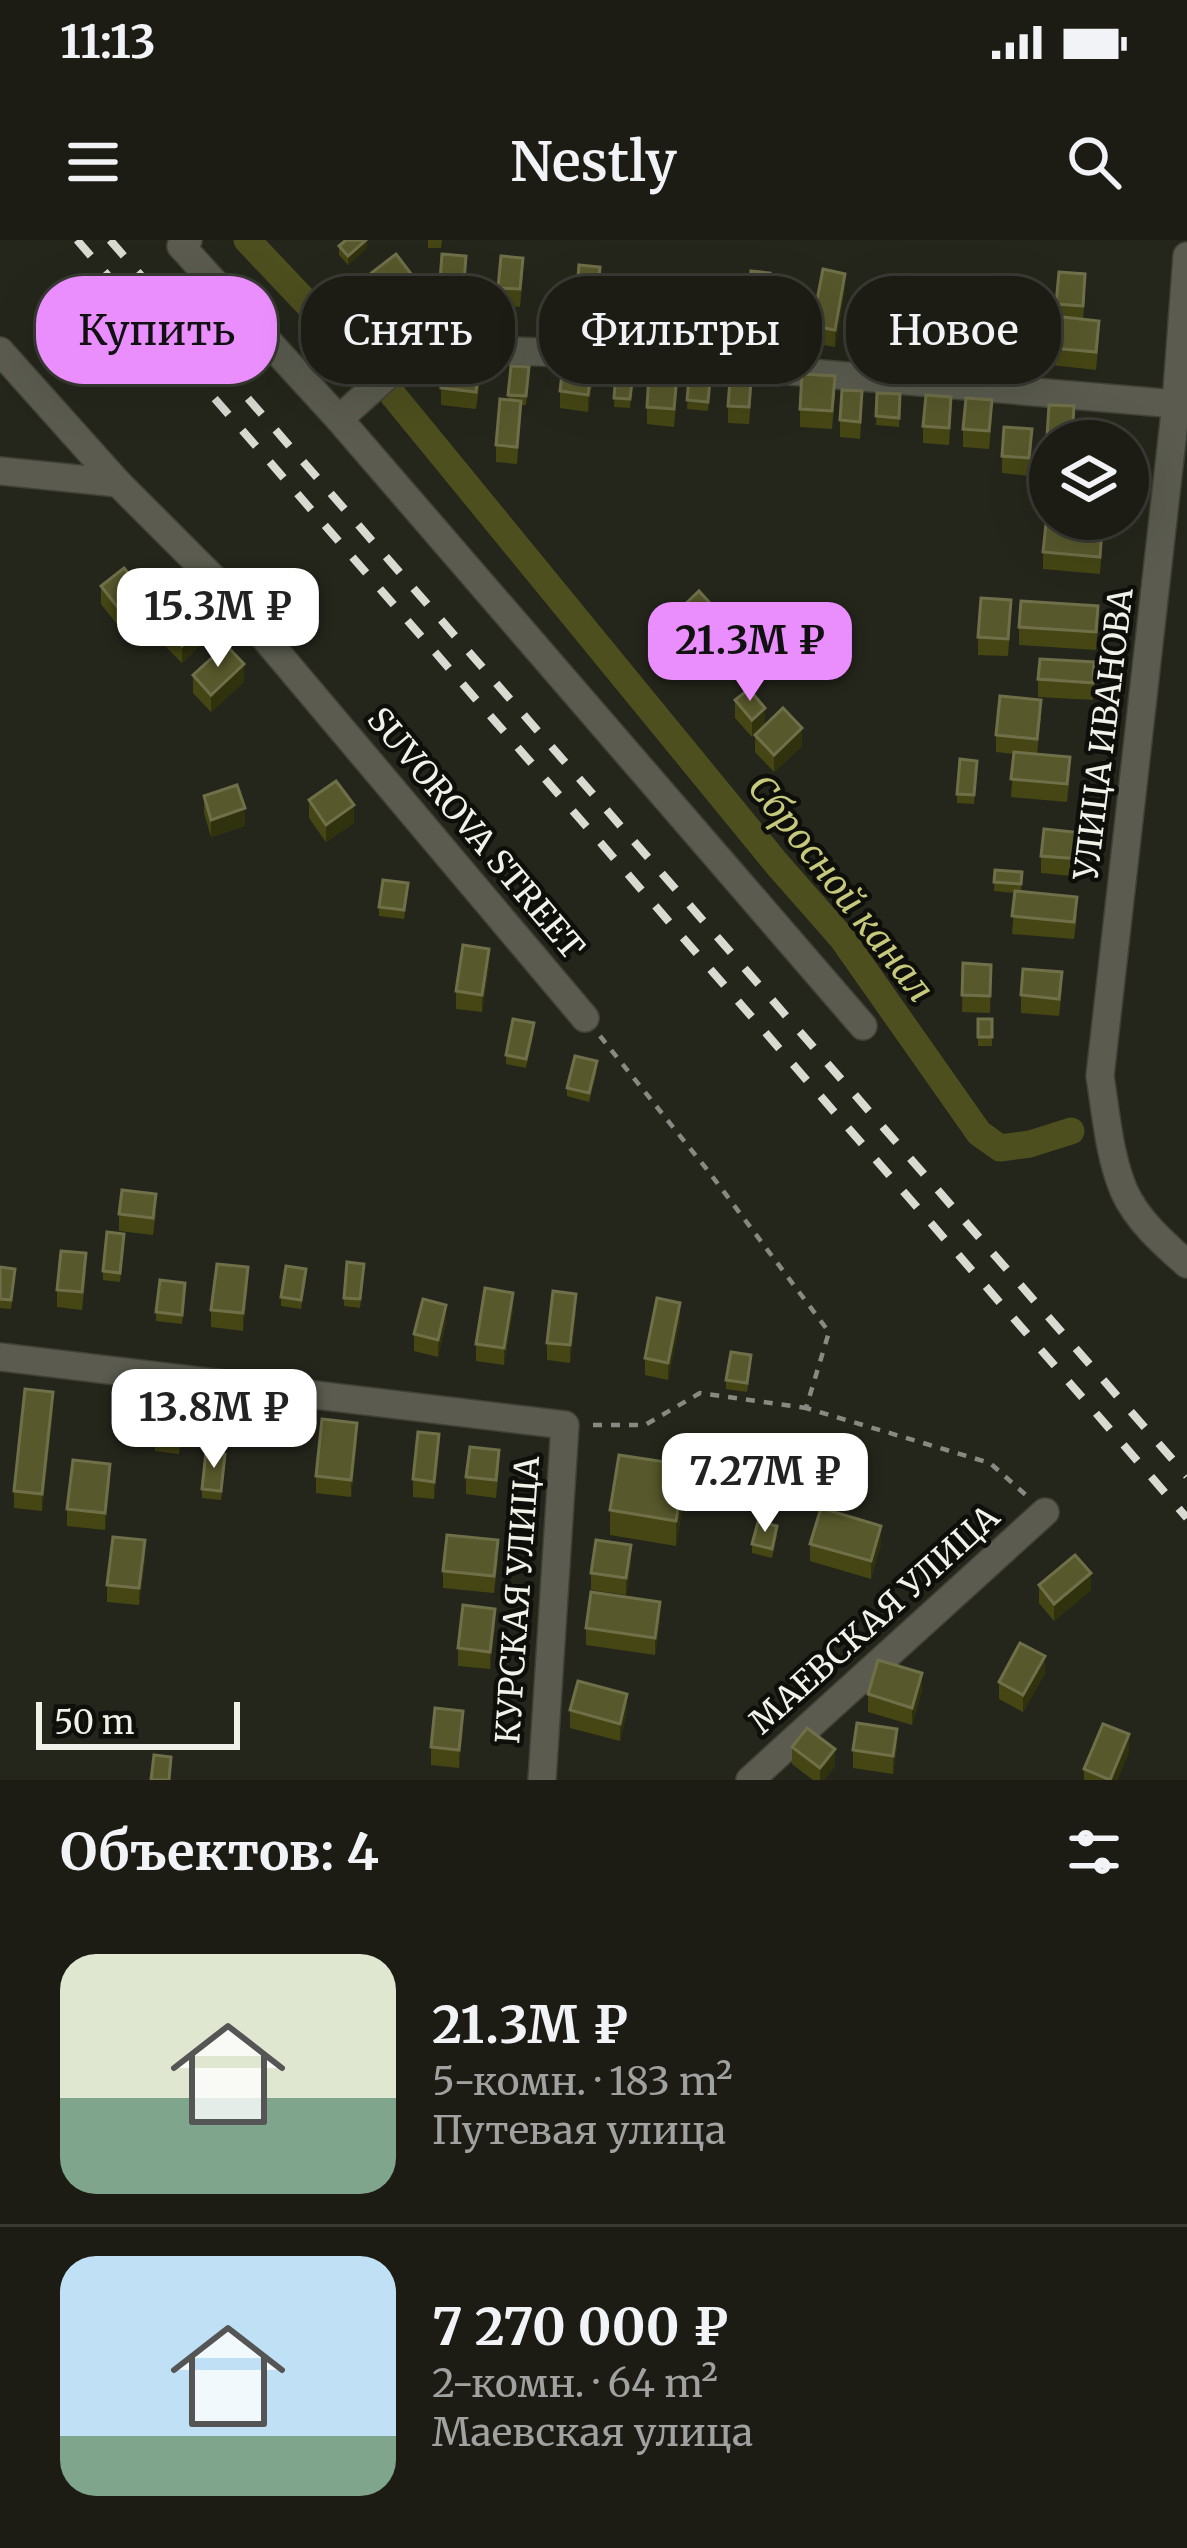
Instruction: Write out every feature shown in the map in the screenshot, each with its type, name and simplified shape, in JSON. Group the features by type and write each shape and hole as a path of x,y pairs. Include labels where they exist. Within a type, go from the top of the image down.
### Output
{"street":[{"path":"188,240 182,246 339,419 863,1026"},
{"name":"УЛИЦА ИВАНОВА","path":"1187,256 1176,404 1100,1076 1110,1143 1124,1193 1153,1234 1187,1264"},
{"path":"339,419 419,347 589,354 1176,404"},
{"name":"SUVOROVA STREET","path":"0,351 118,483 220,586 585,1018"},
{"path":"0,470 118,483"},
{"path":"0,1357 565,1425"},
{"name":"КУРСКАЯ УЛИЦА","path":"542,1780 565,1425"},
{"name":"МАЕВСКАЯ УЛИЦА","path":"750,1780 1045,1512"}],"path":[{"path":"585,1018 710,1172 830,1332 806,1408"},
{"path":"565,1425 645,1425 700,1393 806,1408 990,1462 1045,1512"}],"building":[{"path":"346,240 366,240 348,256 339,246"},
{"path":"396,254 413,276 367,276"},
{"path":"442,254 466,256 464,276 440,276"},
{"path":"501,256 523,258 520,289 515,289 515,276 499,276"},
{"path":"579,265 600,267 599,276 578,276"},
{"path":"823,269 845,274 835,330 822,328"},
{"path":"1059,272 1085,274 1083,306 1061,304"},
{"path":"1061,317 1099,321 1096,352 1061,349"},
{"path":"515,366 529,367 526,396 508,395 509,384 515,384"},
{"path":"822,375 835,376 832,411 800,409 801,384 822,384"},
{"path":"441,384 477,384 476,392 441,388"},
{"path":"561,384 590,384 588,395 560,391"},
{"path":"615,384 632,384 630,399 614,398"},
{"path":"648,384 676,384 674,409 647,407"},
{"path":"688,384 710,384 708,402 687,400"},
{"path":"730,384 751,384 749,407 728,406"},
{"path":"842,390 862,391 860,422 840,420"},
{"path":"877,393 900,394 899,418 876,416"},
{"path":"926,395 951,397 949,428 923,426"},
{"path":"966,398 992,400 989,431 963,429"},
{"path":"500,399 521,401 517,447 496,445"},
{"path":"1049,405 1074,406 1073,420 1048,420"},
{"path":"1004,427 1029,429 1029,458 1002,456"},
{"path":"1044,540 1101,540 1100,557 1043,552"},
{"path":"124,568 143,591 119,609 101,586"},
{"path":"699,591 718,612 694,634 675,614"},
{"path":"981,598 1011,600 1008,639 978,637"},
{"path":"195,599 212,616 182,646 165,628"},
{"path":"1021,601 1098,606 1096,632 1019,627"},
{"path":"226,645 244,664 211,695 193,675"},
{"path":"1040,659 1094,662 1093,683 1038,679"},
{"path":"749,689 765,708 752,720 735,700"},
{"path":"1000,696 1041,700 1037,739 996,735"},
{"path":"783,708 802,728 774,755 755,735"},
{"path":"1014,752 1070,757 1067,784 1011,779"},
{"path":"960,759 977,761 974,795 957,794"},
{"path":"336,781 354,805 326,825 309,800"},
{"path":"237,785 245,808 211,820 204,796"},
{"path":"1044,829 1083,833 1080,859 1041,856"},
{"path":"995,870 1022,872 1021,884 994,882"},
{"path":"383,880 408,883 404,910 379,907"},
{"path":"1015,891 1077,897 1074,922 1012,916"},
{"path":"463,945 489,949 482,995 456,991"},
{"path":"963,963 991,965 990,996 962,995"},
{"path":"1023,969 1062,972 1059,999 1021,995"},
{"path":"513,1019 534,1023 526,1059 506,1055"},
{"path":"978,1019 992,1019 992,1037 978,1037"},
{"path":"575,1056 597,1061 589,1093 567,1088"},
{"path":"122,1190 156,1194 153,1218 119,1214"},
{"path":"107,1232 124,1234 120,1273 103,1271"},
{"path":"61,1251 86,1253 82,1292 57,1290"},
{"path":"347,1262 364,1264 360,1299 344,1298"},
{"path":"217,1264 248,1267 243,1313 211,1310"},
{"path":"286,1266 306,1269 301,1300 281,1297"},
{"path":"0,1267 15,1269 11,1300 0,1299"},
{"path":"160,1280 185,1283 182,1315 156,1312"},
{"path":"485,1288 513,1293 504,1348 476,1344"},
{"path":"553,1291 576,1294 570,1345 547,1343"},
{"path":"657,1298 680,1303 668,1363 645,1358"},
{"path":"423,1299 446,1305 438,1340 414,1334"},
{"path":"731,1352 751,1355 747,1383 726,1380"},
{"path":"25,1389 53,1392 42,1494 14,1491"},
{"path":"159,1399 183,1401 179,1436 155,1434"},
{"path":"322,1419 357,1423 351,1480 316,1476"},
{"path":"418,1432 439,1434 434,1482 413,1479"},
{"path":"470,1447 499,1450 496,1480 466,1477"},
{"path":"206,1452 225,1454 221,1491 202,1489"},
{"path":"619,1455 685,1465 676,1521 610,1510"},
{"path":"73,1460 110,1464 105,1513 67,1509"},
{"path":"821,1508 881,1526 871,1561 810,1544"},
{"path":"758,1522 777,1526 772,1549 752,1544"},
{"path":"447,1535 498,1540 494,1576 443,1571"},
{"path":"113,1537 145,1540 139,1588 107,1585"},
{"path":"596,1540 631,1545 626,1578 591,1573"},
{"path":"1075,1555 1091,1573 1054,1604 1039,1585"},
{"path":"591,1592 660,1602 655,1638 586,1628"},
{"path":"463,1605 495,1609 490,1652 458,1648"},
{"path":"1020,1643 1045,1656 1023,1695 999,1682"},
{"path":"878,1660 922,1673 912,1708 868,1694"},
{"path":"578,1681 627,1694 620,1724 570,1710"},
{"path":"435,1708 463,1711 459,1750 431,1747"},
{"path":"857,1723 897,1729 893,1756 853,1750"},
{"path":"1103,1724 1129,1734 1110,1780 1084,1769"},
{"path":"807,1728 835,1749 820,1768 792,1747"},
{"path":"154,1755 171,1757 169,1780 151,1780"}],"waterway":[{"name":"Сбросной канал","path":"247,240 301,297"},
{"name":"Сбросной канал","path":"393,395 842,938 979,1133 1000,1148 1071,1131"}],"railway":[{"path":"77,240 1187,1518"},
{"path":"110,240 1187,1476"}]}
